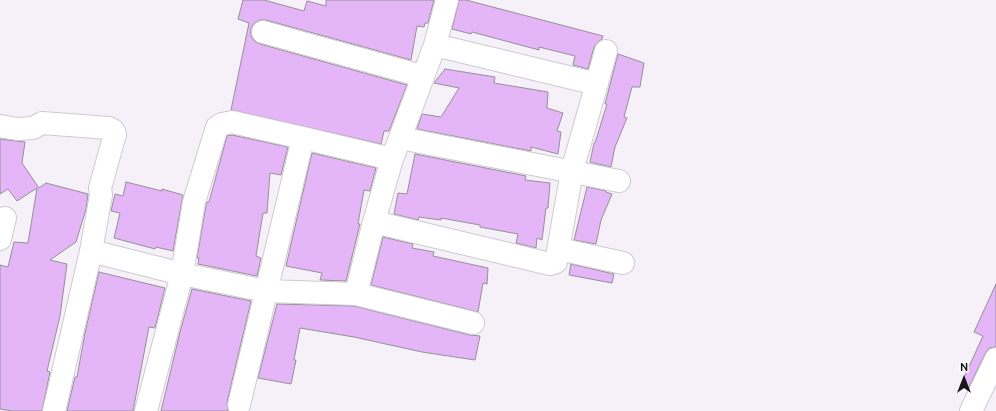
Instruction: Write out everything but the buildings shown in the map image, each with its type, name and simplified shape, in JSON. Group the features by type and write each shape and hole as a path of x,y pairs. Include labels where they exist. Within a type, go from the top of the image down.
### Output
{"street":[{"path":"356,294 374,222 392,160 422,76 435,45 447,0"},
{"path":"263,32 422,76"},
{"path":"435,45 597,84"},
{"path":"374,222 550,264 556,262 572,171 606,51"},
{"path":"146,411 182,274 194,202 217,127 222,124 232,122 392,160"},
{"path":"0,126 17,129 33,128 42,123 109,128 113,130 115,134 100,188 101,195 91,251 54,411"},
{"path":"239,405 303,138"},
{"path":"400,138 619,181"},
{"path":"0,239 5,218"},
{"path":"559,249 623,263"},
{"path":"91,251 182,274 266,291 356,294 473,323"},
{"path":"970,411 996,358"}]}
